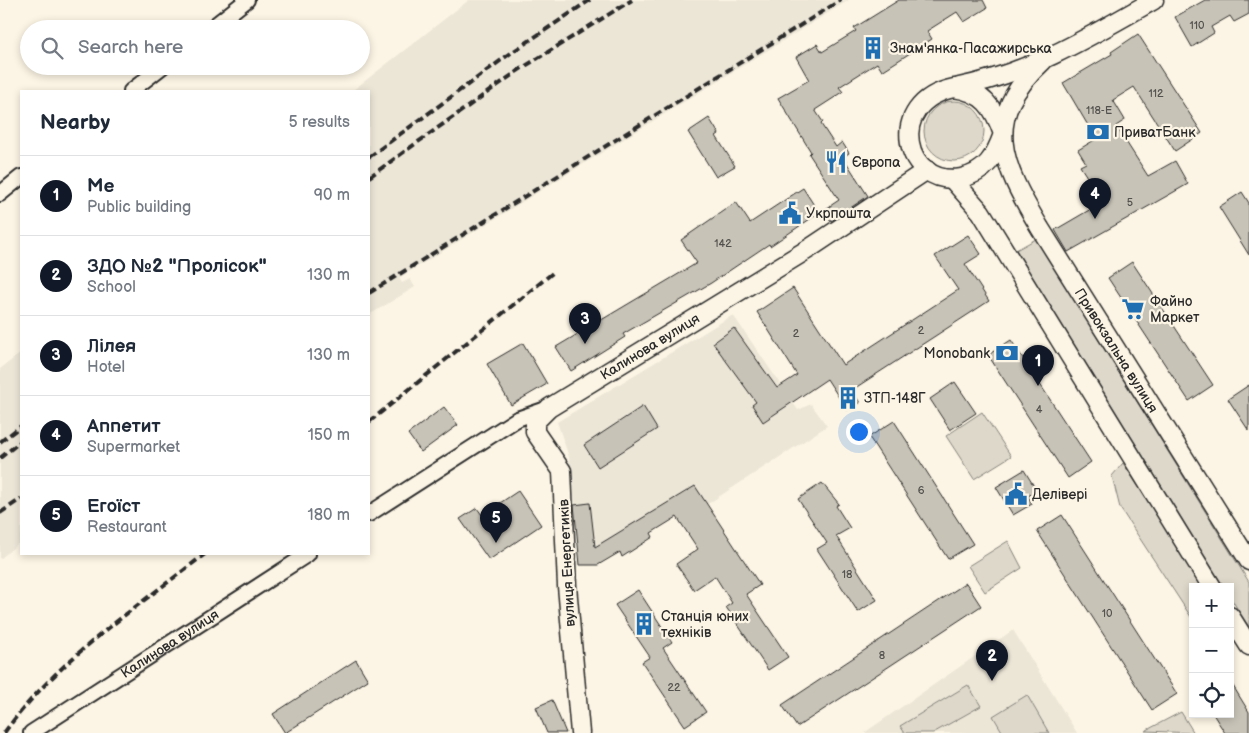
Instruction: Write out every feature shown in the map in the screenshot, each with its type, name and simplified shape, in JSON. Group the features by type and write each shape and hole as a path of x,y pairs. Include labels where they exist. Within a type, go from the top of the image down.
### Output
{"street":[{"path":"221,20 247,0"},
{"path":"1154,0 1043,61 992,80 938,91 924,100 914,112 909,128 910,144 916,158 926,170 934,175 952,180 963,189 981,212 1210,583"},
{"path":"952,180 973,176 989,163 996,154 1003,134 1007,108 1013,94 1024,79 1043,61"},
{"path":"132,90 151,75"},
{"path":"954,88 967,90 980,96 990,105 1003,134"},
{"name":"Привокзальна вулиця","path":"1003,134 1013,176 1025,203 1249,561"},
{"name":"Калинова вулиця","path":"370,513 517,419 549,408 810,248 926,170"},
{"path":"0,194 20,178"},
{"name":"вулиця Енергетиків","path":"549,408 535,422 535,432 562,471 567,586 580,733"},
{"name":"Калинова вулиця","path":"31,733 306,555"},
{"path":"1234,622 1249,646"}],"shaded area":[{"path":"469,0 849,0 399,278 402,283 410,279 415,287 370,314 370,90 353,90"},
{"path":"948,101 960,101 976,109 982,119 984,131 982,143 976,153 960,161 948,161 932,153 924,137 924,125 932,109"},
{"path":"1036,239 1249,582 1249,627 1234,603 1234,583 1222,583 1016,250"},
{"path":"733,315 798,410 811,404 827,426 697,511 693,507 651,533 653,537 622,557 620,552 598,565 580,565 569,457 557,422"},
{"path":"20,354 20,542 0,559 0,369"},
{"path":"982,412 1011,456 974,479 946,436"},
{"path":"1123,463 1201,583 1189,583 1189,614 1120,508 1112,476"},
{"path":"1008,541 1022,568 985,592 968,566"},
{"path":"1013,630 1077,733 864,733"},
{"path":"968,685 981,706 933,733 905,733 900,726"},
{"path":"1027,695 1049,733 1003,733 993,716"},
{"path":"1181,712 1194,733 1145,731"}],"building":[{"name":"Знам'янка-Пасажирська","path":"899,0 983,0 987,8 964,22 957,12 927,31 932,39 882,71 877,63 839,87 843,92 815,110 823,122 821,124 836,147 842,142 849,153 843,157 868,196 831,221 824,210 839,200 809,154 811,152 778,98 809,80 796,57 817,44 822,52 856,31 854,28"},
{"path":"1205,0 1249,0 1249,14 1234,22 1230,16 1211,27 1214,33 1192,47 1175,17"},
{"path":"1138,34 1202,133 1175,151 1134,87 1113,100 1125,120 1116,126 1148,176 1175,161 1188,184 1068,252 1055,230 1103,202 1080,166 1086,163 1078,150 1096,139 1063,83 1112,54 1111,52"},
{"path":"709,118 719,134 716,136 735,166 716,177 688,132"},
{"path":"803,188 819,213 711,283 623,334 625,337 571,371 556,347 697,263 681,240 736,202 750,223"},
{"path":"1242,192 1249,203 1249,255 1219,207"},
{"path":"968,235 981,254 965,264 989,301 852,390 860,403 847,410 827,379 763,422 752,405 756,402 713,343 734,328 777,388 797,375 757,312 793,288 843,365 958,290 935,256"},
{"path":"1132,262 1213,385 1189,401 1108,278"},
{"path":"1011,340 1091,462 1068,478 988,355"},
{"path":"523,343 547,384 511,405 487,364"},
{"path":"955,382 976,413 950,430 930,399"},
{"path":"1249,385 1249,431 1228,399"},
{"path":"643,406 657,429 598,467 584,445"},
{"path":"444,407 458,425 421,452 408,434"},
{"path":"894,421 973,544 948,559 869,437"},
{"name":"Делівері","path":"1024,470 1037,491 1028,496 1032,504 1013,515 996,487"},
{"path":"822,483 839,504 836,506 850,528 836,536 877,600 858,612 817,549 827,543 798,499"},
{"path":"695,486 760,585 746,594 788,657 768,670 726,607 732,603 715,576 694,590 676,564 698,549 677,517 651,533 653,537 622,557 620,552 598,565 580,565 574,505 590,503 595,547"},
{"path":"518,491 541,525 489,560 460,519 477,508 482,515"},
{"path":"1062,515 1177,694 1152,710 1037,531"},
{"path":"966,583 981,606 797,727 782,705"},
{"path":"638,590 672,642 663,648 706,712 685,726 642,662 650,657 615,605"},
{"path":"356,660 368,680 285,733 273,714"},
{"path":"1234,688 1249,712 1249,733 1225,733 1216,718 1234,718"},
{"path":"552,700 566,733 547,733 536,707"}],"railway":[{"path":"370,156 511,53 590,0"},
{"path":"370,176 519,70 632,0"},
{"path":"370,292 841,0"},
{"path":"370,421 555,271"},
{"path":"0,442 20,427"},
{"path":"0,458 20,442"},
{"path":"0,513 20,500"},
{"path":"4,733 25,707 72,659 124,616 204,555"}],"place":[{"name":"Знам'янка-Пасажирська","path":"873,48"},
{"name":"ПриватБанк","path":"1098,132"},
{"name":"Європа","path":"836,162"},
{"name":"Укрпошта","path":"790,213"},
{"name":"Аппетит","path":"1095,219"},
{"name":"Файно Маркет","path":"1133,309"},
{"name":"Лілея","path":"585,344"},
{"name":"Monobank","path":"1007,353"},
{"name":"Me","path":"1038,386"},
{"name":"ЗТП-148Г","path":"848,398"},
{"name":"Делівері","path":"1016,494"},
{"name":"Егоїст","path":"496,543"},
{"name":"Станція юних техніків","path":"644,624"},
{"name":"ЗДО №2 \"Пролісок\"","path":"992,681"}]}
